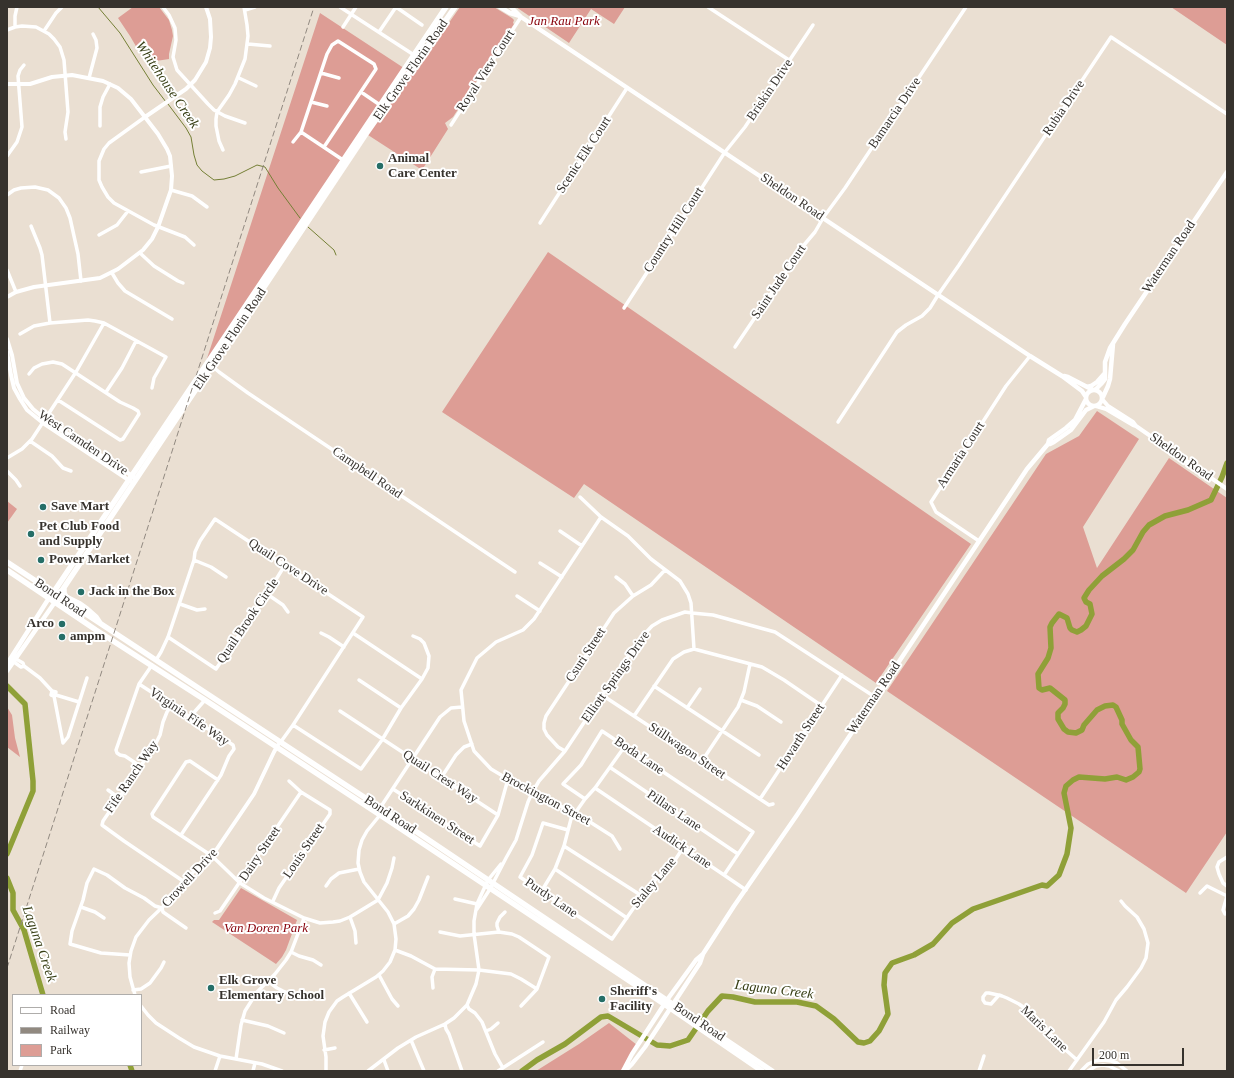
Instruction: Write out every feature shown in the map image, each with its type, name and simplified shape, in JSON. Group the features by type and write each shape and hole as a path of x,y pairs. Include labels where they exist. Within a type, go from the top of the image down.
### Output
{"main road":[{"name":"Elk Grove Florin Road","path":"7,664 112,505 132,480 211,367 348,157 351,148 446,7"},
{"name":"Elk Grove Florin Road","path":"7,671 96,540 132,480 215,351 346,160 455,7"},
{"name":"Sheldon Road","path":"500,7 510,14 521,17"},
{"name":"Sheldon Road","path":"512,7 521,17 1062,376 1082,391 1086,398"},
{"path":"414,55 416,59 414,65"},
{"name":"Waterman Road","path":"1094,390 1103,382 1107,353 1124,324 1227,172"},
{"name":"Waterman Road","path":"1102,398 1110,378 1113,344"},
{"path":"211,367 210,364 215,351"},
{"path":"1088,387 1097,382 1105,372"},
{"name":"Sheldon Road","path":"1062,376 1068,377 1094,390"},
{"path":"1094,390 1100,392 1102,398 1100,404 1095,406 1089,404 1086,398 1088,393 1094,390"},
{"name":"Waterman Road","path":"624,1071 629,1058 653,1022 669,1004 700,963 703,954 1027,469 1048,444 1049,440 1075,420 1086,398"},
{"name":"Waterman Road","path":"1048,444 1054,442 1071,430 1086,410 1095,406"},
{"path":"106,524 112,505"},
{"path":"96,540 95,535 98,530 97,528"},
{"name":"Bond Road","path":"7,562 51,596"},
{"name":"Bond Road","path":"7,570 101,625 156,660 235,713 279,745"},
{"path":"64,588 66,597 87,609 96,617 101,625"},
{"name":"Bond Road","path":"56,599 123,647 205,700 279,745 691,1020 772,1071"},
{"path":"15,660 12,660 18,651 18,647"},
{"path":"123,647 130,649 150,660 156,660"},
{"path":"152,665 156,664 180,679 185,680"},
{"path":"205,700 209,699 235,713"},
{"name":"Bond Road","path":"380,812 408,826 489,884"},
{"name":"Waterman Road","path":"624,1071 632,1064 645,1047 669,1004"},
{"name":"Bond Road","path":"704,1028 762,1071"}],"street":[{"path":"15,27 17,7"},
{"path":"44,31 62,7"},
{"path":"163,7 169,15 175,28 176,40 173,54 175,66 180,74 217,112 245,123"},
{"path":"194,245 185,237 158,227 114,203 105,193 99,180 99,161 104,149 109,143 186,89 195,80 206,62 210,48 210,19 206,7"},
{"path":"223,150 216,126 217,112 239,78 248,44 248,24 245,8 255,7"},
{"path":"340,7 414,55"},
{"path":"343,27 356,7"},
{"path":"379,32 396,7 422,25"},
{"path":"708,7 790,60"},
{"name":"Bamarcia Drive","path":"823,218 845,188 966,7"},
{"name":"Royal View Court","path":"451,125 521,17"},
{"name":"Briskin Drive","path":"725,152 745,127 813,25"},
{"path":"7,30 15,27 29,26 44,31 54,38 60,47 64,60 64,76 68,112 65,132 66,140"},
{"path":"89,78 97,48 96,40 93,34"},
{"name":"Rubia Drive","path":"938,294 959,265 1111,37 1227,114"},
{"path":"293,142 301,132 327,54 332,45 338,41 376,67 375,71 324,147"},
{"path":"248,44 270,46"},
{"path":"7,156 17,142 22,127 18,85 19,73 24,65"},
{"path":"321,73 339,78"},
{"path":"7,84 30,84 52,77 64,76 76,76 104,81 126,94 145,117 167,149 171,166 171,190 158,227 149,243 140,253 112,273 100,278 45,285 16,292 7,297"},
{"path":"239,78 256,86"},
{"path":"100,126 100,107 103,96 110,84"},
{"name":"Scenic Elk Court","path":"540,223 627,88"},
{"path":"361,92 380,105"},
{"path":"311,102 327,106"},
{"path":"301,132 346,160"},
{"name":"Country Hill Court","path":"624,308 725,152"},
{"path":"141,172 171,166"},
{"path":"7,195 14,190 21,188 38,187 52,191 59,198 66,208 70,218 78,254 81,281"},
{"path":"171,190 192,196 207,207"},
{"path":"99,235 117,225 128,211"},
{"name":"Saint Jude Court","path":"735,348 804,245 815,232 823,218"},
{"path":"31,226 40,248 50,323"},
{"path":"140,253 154,266 178,281 183,282"},
{"path":"7,270 16,292"},
{"path":"112,273 125,291 172,319"},
{"path":"838,422 895,335 906,325 925,313 930,308 938,294"},
{"path":"20,334 34,326 50,323 88,320 95,320 104,323 166,357 154,378 152,388"},
{"path":"7,458 19,452 30,441 76,372 104,323"},
{"name":"West Camden Drive","path":"7,339 20,391 28,403 44,421"},
{"path":"106,392 122,368 136,341"},
{"name":"West Camden Drive","path":"7,352 11,375 17,394 27,410 132,480"},
{"name":"Armaria Court","path":"979,541 936,512 930,502 1006,386 1030,356"},
{"path":"29,374 38,366 46,362 62,364 138,411 139,414 123,439 120,440 58,400"},
{"name":"Campbell Road","path":"211,367 214,372 219,372 255,398 515,572"},
{"name":"Sheldon Road","path":"1102,398 1108,406 1133,422 1136,426"},
{"name":"Sheldon Road","path":"1095,406 1106,409 1136,426 1226,488"},
{"path":"30,441 52,456 63,468 71,471"},
{"path":"7,471 20,486"},
{"path":"580,498 601,518 628,536 651,559 680,581 692,603 694,649"},
{"name":"Brockington Street","path":"601,518 534,619 523,630 496,642 477,658 461,690 464,721 474,751 491,769 532,793 575,813 612,836 620,849"},
{"name":"Quail Cove Drive","path":"156,660 168,637 180,604 197,546 215,519 363,617 279,745"},
{"path":"560,531 582,546"},
{"path":"194,560 210,567 226,577"},
{"path":"540,563 562,577"},
{"name":"Quail Brook Circle","path":"168,637 216,669 285,565"},
{"name":"Csuri Street","path":"565,751 558,747 547,735 544,729 546,716 614,613 633,596 651,585 665,570"},
{"path":"616,577 625,584 633,596"},
{"path":"267,594 283,605 288,612"},
{"path":"517,596 540,611"},
{"path":"180,604 197,610 205,609"},
{"name":"Elliott Springs Drive","path":"506,858 516,840 532,793 545,774 565,751 639,640 652,626 675,615 685,612 713,615 775,632 875,697"},
{"path":"321,633 329,636 344,647"},
{"path":"353,633 422,679"},
{"path":"293,725 361,769 382,740 401,708 428,668 429,656 424,643 413,636"},
{"path":"634,716 673,658 694,649 750,664 772,672 822,706"},
{"path":"15,660 22,667 24,666 40,678 52,691 55,692 63,743 68,737 87,678"},
{"path":"702,761 738,707 750,664"},
{"path":"140,766 125,756 117,753 116,750 139,684 152,665"},
{"name":"Hovarth Street","path":"760,799 842,675"},
{"path":"359,680 401,708"},
{"name":"Virginia Fife Way","path":"139,684 233,745 234,749 218,780 181,835"},
{"path":"654,686 759,755"},
{"path":"687,708 700,689"},
{"path":"55,695 79,702"},
{"name":"Stillwagon Street","path":"602,695 769,805 772,804"},
{"path":"190,717 205,700"},
{"path":"741,700 756,706 781,722"},
{"name":"Fife Ranch Way","path":"172,705 167,712 155,744 103,821 102,825 183,881"},
{"path":"326,1071 323,1036 326,1019 340,999 379,975 388,965 395,950 396,939 394,924 388,913 364,882 359,869 358,853 362,840 366,831 380,812 440,717 451,708 462,707"},
{"name":"Quail Crest Way","path":"340,712 498,815"},
{"name":"Boda Lane","path":"584,799 563,784 581,764 602,732 753,832"},
{"path":"442,778 456,755 464,748 472,744"},
{"name":"Crowell Drive","path":"135,994 129,970 130,955 140,931 149,920 174,896 183,881 212,856 254,794 274,752 279,745"},
{"path":"541,892 555,869 564,846 571,819 584,799 595,788 625,746"},
{"path":"218,780 190,761 186,762 152,814 153,817 212,856 240,883 264,898 304,918 320,923 334,922 350,917 378,900 387,883 394,858"},
{"name":"Pillars Lane","path":"610,768 738,854"},
{"name":"Sarkkinen Street","path":"394,789 480,846 498,815 508,779"},
{"path":"289,781 301,792"},
{"name":"Audick Lane","path":"595,788 724,875 753,832"},
{"path":"108,790 119,798"},
{"name":"Dairy Street","path":"215,913 220,910 240,883 301,792"},
{"name":"Louis Street","path":"273,902 279,888 330,814 330,810 301,792"},
{"name":"Purdy Lane","path":"568,830 544,823 532,855 520,877 612,939"},
{"path":"564,846 642,896"},
{"name":"Staley Lane","path":"612,939 642,896 657,878 669,869 683,848"},
{"path":"1227,857 1219,862 1217,867 1223,883 1227,886"},
{"path":"477,909 477,904 506,858"},
{"path":"368,1071 398,1048 454,1018 467,1005 476,984 479,970 474,934 474,921 477,909 489,884 506,858"},
{"path":"130,955 101,953 70,944 72,931 81,907 87,883 94,868 155,906 162,908 163,912 186,928"},
{"path":"326,886 331,879 339,873 359,869"},
{"path":"555,869 627,918"},
{"path":"724,875 746,890"},
{"path":"394,924 405,918 414,909 428,877"},
{"path":"1200,893 1207,886 1227,896 1223,910 1225,914 1227,913"},
{"path":"456,899 477,904"},
{"path":"1070,1071 1104,1022 1116,1000 1141,968 1147,954 1147,940 1143,926 1137,917 1121,901"},
{"path":"81,907 95,912 104,918"},
{"path":"499,932 497,923 504,912"},
{"path":"350,917 355,931 356,943"},
{"path":"236,1059 242,1020 245,1011 252,998 282,966 291,952 304,918"},
{"path":"440,932 460,936 499,932 516,936 549,957 537,989 521,1006"},
{"path":"395,950 411,956 435,969 479,970 511,974 521,978 537,989"},
{"path":"291,952 322,965"},
{"path":"133,990 141,989 150,983 164,962"},
{"path":"433,988 432,977 435,969"},
{"path":"379,975 392,999 398,1006"},
{"path":"269,980 269,982 282,992 295,996"},
{"path":"349,993 367,1022"},
{"name":"Maris Lane","path":"999,995 991,1004 985,1004 983,1000 986,993 999,995 1015,1002 1030,1012 1059,1044 1077,1060"},
{"path":"467,1005 468,1009 480,1019 502,1068"},
{"path":"142,1007 154,1020 179,1038 202,1050 220,1056 255,1063 282,1071"},
{"path":"242,1020 268,1026 284,1032"},
{"path":"486,1031 491,1030 498,1023"},
{"path":"445,1024 462,1071"},
{"path":"411,1040 424,1071"},
{"path":"498,1071 543,1042"},
{"path":"324,1050 335,1048"},
{"path":"215,1071 220,1056"},
{"path":"979,1071 984,1056"},
{"path":"384,1060 388,1071"},
{"path":"1081,1071 1088,1064 1103,1060 1117,1063 1127,1071"},
{"path":"253,1071 255,1063"},
{"path":"1088,1071 1096,1066 1103,1065 1109,1066 1118,1071"}],"green space":[{"path":"133,7 159,7 169,20 173,36 169,59 156,61 157,75 149,67 118,18"},
{"path":"460,7 494,7 512,18 514,20 514,24 453,117 445,123 448,129 422,170 368,135 196,392 320,13 413,74"},
{"name":"Jan Rau Park","path":"516,7 625,7 614,24 591,9 569,43"},
{"path":"1171,7 1227,7 1227,45"},
{"path":"548,252 971,544 876,683 584,484 574,498 442,412"},
{"path":"1097,411 1139,439 1083,527 1097,568 1169,458 1227,498 1227,832 1186,893 887,691 1046,454 1079,436"},
{"path":"7,501 17,509 7,523"},
{"path":"7,707 12,715 15,738 20,757 7,747"},
{"name":"Van Doren Park","path":"241,888 297,920 286,950 276,964 212,922 214,920 219,920"},
{"path":"609,1023 637,1045 623,1071 536,1071 579,1044"}],"waterway":[{"name":"Whitehouse Creek","path":"98,7 120,33 153,85 166,102"},
{"name":"Whitehouse Creek","path":"168,104 191,137 197,165 202,171 214,180 235,176 257,165 265,167 300,218"},
{"name":"Whitehouse Creek","path":"308,227 334,250 336,255"},
{"name":"Laguna Creek","path":"522,1071 537,1060 565,1044 601,1017 608,1016 657,1045 670,1046 688,1040 708,1011 722,996 755,1002 797,1002 816,1006 834,1019 858,1042 864,1043 870,1041 879,1031 888,1014 884,985 885,973 892,963 914,955 933,944 952,923 973,909 1042,885 1047,886 1059,875 1067,854 1071,828 1064,793 1066,786 1079,777 1105,779 1117,777 1126,780 1139,772 1138,747 1131,740 1122,724 1122,720 1116,707 1113,705 1105,706 1097,710 1084,725 1082,730 1076,733 1068,732 1064,729 1058,719 1058,713 1063,708 1065,700 1050,688 1042,690 1039,688 1038,674 1048,658 1051,648 1050,627 1059,614 1067,618 1072,630 1077,632 1086,626 1092,614 1090,604 1086,602 1084,598 1089,590 1102,576 1133,550 1143,532 1149,525 1165,516 1188,510 1211,500 1227,463"},
{"name":"Laguna Creek","path":"7,686 25,704 33,781 33,791 7,854"},
{"name":"Laguna Creek","path":"7,878 13,893 13,910 24,930 43,994"},
{"name":"Laguna Creek","path":"130,1066 132,1071"}],"railway":[{"path":"7,968 314,7"}],"place":[{"name":"Animal Care Center","path":"380,166"},
{"name":"Save Mart","path":"43,507"},
{"name":"Pet Club Food and Supply","path":"31,534"},
{"name":"Power Market","path":"41,560"},
{"name":"Jack in the Box","path":"81,592"},
{"name":"Arco","path":"62,624"},
{"name":"ampm","path":"62,637"},
{"name":"Elk Grove Elementary School","path":"211,988"},
{"name":"Sheriff's Facility","path":"602,999"}]}
